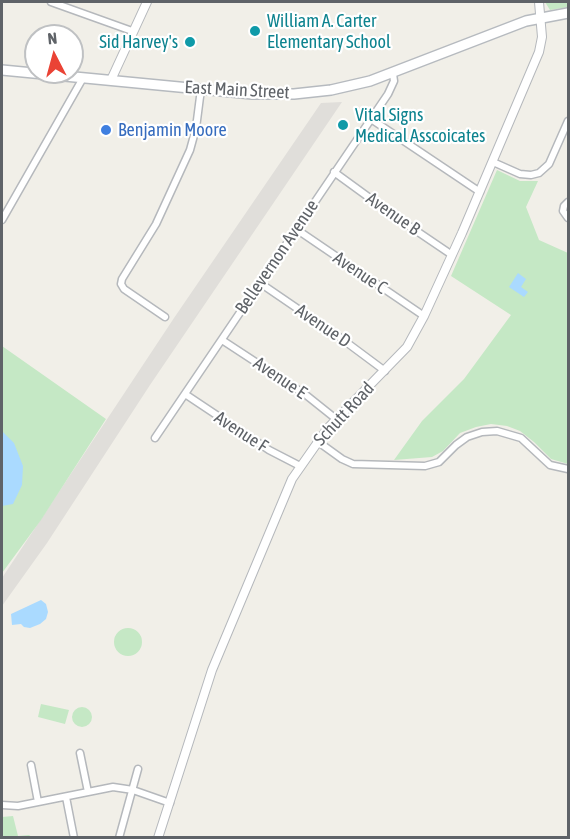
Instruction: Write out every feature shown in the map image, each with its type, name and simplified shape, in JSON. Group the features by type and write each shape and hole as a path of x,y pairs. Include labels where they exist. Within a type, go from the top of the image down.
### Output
{"main road":[{"name":"East Main Street","path":"84,78 252,94 294,94 360,84 393,74 526,21 568,13"},
{"name":"East Main Street","path":"4,70 24,72"}],"street":[{"path":"51,2 132,32"},
{"path":"111,80 147,2"},
{"name":"Schutt Road","path":"158,837 212,670 280,506 300,466 317,441 407,347 424,316 480,192 539,52 542,18 539,2"},
{"path":"2,80 4,70"},
{"name":"Bellevernon Avenue","path":"155,438 371,119 392,86 393,74"},
{"path":"2,220 80,84"},
{"path":"165,317 124,289 121,284 156,224 190,150 196,128 201,89"},
{"path":"371,119 480,192"},
{"path":"492,162 524,175 539,172 549,164 568,121"},
{"name":"Avenue B","path":"334,172 452,255"},
{"path":"568,202 563,211 568,218"},
{"name":"Avenue C","path":"296,230 424,316"},
{"name":"Avenue D","path":"260,284 342,339 384,371"},
{"name":"Avenue E","path":"222,340 306,395 336,419"},
{"name":"Avenue F","path":"185,394 269,450 300,466"},
{"path":"317,441 353,464 425,466 439,462 467,437 482,432 497,431 521,438 550,465 568,470"},
{"path":"80,753 87,792"},
{"path":"31,765 38,802"},
{"path":"119,837 138,769"},
{"path":"2,805 18,806 113,787 133,790 170,803"},
{"path":"66,797 74,837"}],"shaded area":[{"path":"342,102 150,385 47,543 2,606 2,578 174,318 321,103"}],"green space":[{"path":"545,2 568,2 568,7 550,10"},
{"path":"497,170 520,181 538,181 526,207 539,240 568,253 568,464 551,459 520,431 507,426 491,424 460,433 443,451 432,457 394,460 422,421 464,379 511,315 451,276"},
{"path":"2,346 106,419 41,520 2,573"},
{"path":"128,628 138,632 142,642 138,652 128,656 118,652 114,642 118,632"},
{"path":"41,704 69,710 65,724 38,717"},
{"path":"82,707 89,710 92,717 89,724 82,727 75,724 72,717 75,710"},
{"path":"13,816 18,836 32,837 2,837 2,817"}],"water":[{"path":"518,273 526,279 521,287 528,292 524,297 509,287"},
{"path":"2,431 14,443 23,466 22,485 13,504 2,506"},
{"path":"41,600 46,604 48,612 46,619 30,628 21,624 12,625 11,614"}],"place":[{"name":"William A. Carter Elementary School","path":"255,31"},
{"name":"Sid Harvey's","path":"190,42"},
{"name":"Vital Signs Medical Asscoicates","path":"343,125"},
{"name":"Benjamin Moore","path":"106,130"}]}
